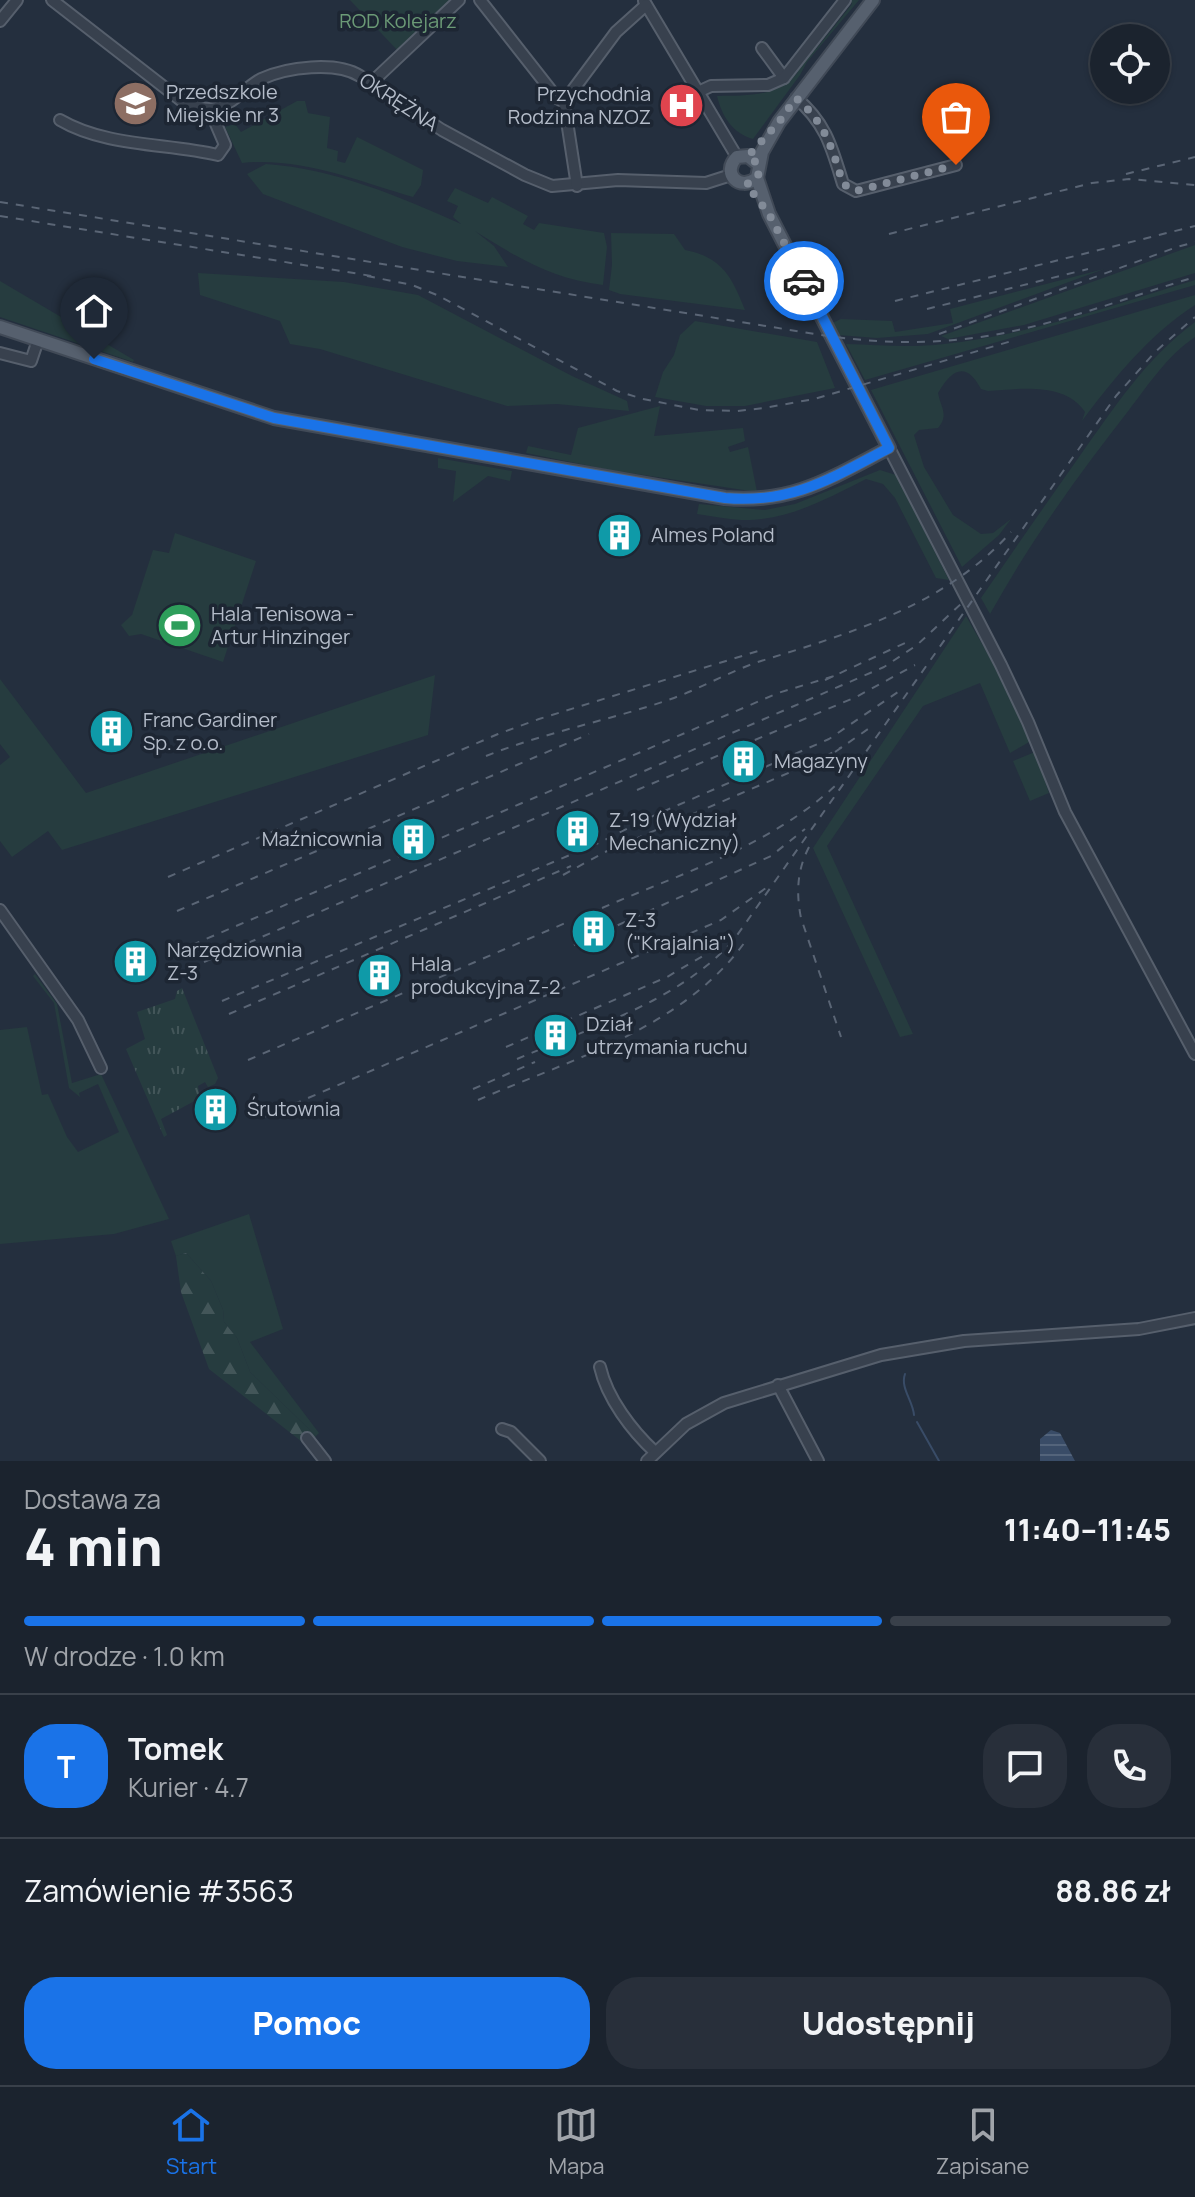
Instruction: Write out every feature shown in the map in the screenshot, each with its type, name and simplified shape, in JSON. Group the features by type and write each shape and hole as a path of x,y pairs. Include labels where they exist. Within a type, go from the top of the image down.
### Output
{"main road":[{"path":"751,181 737,182 731,175 731,165 748,159 873,0"},
{"path":"0,327 274,418 725,498 767,499 791,494 889,448 751,181 748,159"}],"street":[{"path":"0,21 17,0"},
{"path":"52,0 182,101 210,110 225,145 218,155 131,142 73,128 60,120"},
{"path":"371,83 459,0"},
{"path":"480,0 557,98 564,102"},
{"path":"698,92 711,86 768,85 784,78 845,0"},
{"path":"577,186 564,102 616,32 645,2 698,92 748,159"},
{"path":"762,48 784,78"},
{"name":"OKRĘŻNA","path":"210,110 280,72 340,68 352,70 418,116 525,175 552,186 618,180 706,183 731,175"},
{"path":"796,98 829,137 843,184 848,188 856,191 956,165"},
{"path":"0,353 31,361 38,340"},
{"path":"889,448 1001,665 1065,812 1195,1054"},
{"path":"0,910 78,1020 101,1068"},
{"path":"647,1461 673,1434 724,1403 778,1385 920,1347 964,1341 1134,1330 1195,1318"},
{"path":"600,1367 617,1405 636,1433 655,1452"},
{"path":"778,1385 818,1461"},
{"path":"502,1429 511,1432 540,1461"},
{"path":"307,1438 325,1461"}],"green space":[{"name":"ROD Kolejarz","path":"350,0 450,0 398,51"},
{"path":"850,0 859,0 807,62 753,139 739,133 725,117 717,96 761,93 781,87 798,72 795,69 812,48 816,49 852,4"},
{"path":"297,101 305,101 308,113 330,117 327,148 338,151 337,161 345,163 357,137 423,170 421,185 413,197 308,167 242,163 225,127 235,124 241,132"},
{"path":"266,164 341,178 390,194 461,224 453,217 458,206 447,201 455,188 488,203 492,197 528,216 523,224 534,230 539,223 604,233 607,247 603,285 551,272 475,231 494,246 508,267 457,261 402,247 263,194 247,174"},
{"path":"611,233 674,234 685,250 708,258 724,270 745,310 609,290"},
{"path":"1195,245 1195,273 1024,325 948,339 941,336"},
{"path":"1104,269 928,334 877,338 838,335 832,323 841,319 892,321 895,332 953,323 950,309"},
{"path":"198,273 344,282 418,295 572,376 627,401 629,411 557,404 507,406 320,349 290,344 280,321 200,295"},
{"path":"1195,280 1195,285 865,380 846,344 920,346 976,340 1071,318"},
{"path":"0,281 134,360 133,362 0,317"},
{"path":"1195,295 1195,305 1134,358 1082,421 1085,412 1076,402 1054,392 1027,389 988,391 981,389 964,371 948,379 938,393 943,419 938,428 919,430 914,435 924,467 953,515 981,534 993,533 1011,519 999,535 962,567 871,390"},
{"path":"695,321 817,342 835,388 745,406 706,406 655,397 680,335"},
{"path":"1195,322 1195,337 1159,371 1091,459 1038,535 990,614 981,598 1079,457 1146,368"},
{"path":"660,406 654,436 743,428 745,441 728,447 730,452 748,447 757,492 610,470 526,453 528,446 571,455 578,428"},
{"path":"438,458 512,471 510,481 488,476 453,502 456,471 438,468"},
{"path":"880,470 896,475 949,580 936,578 895,498 883,484 866,479 806,507 775,517 741,520 697,514 699,504 765,510 795,504"},
{"path":"175,533 256,561 223,662 141,634 129,636 121,625 132,615 153,550 169,553"},
{"path":"966,616 997,670 1031,741 1010,753 980,683 923,706 827,846 913,1034 900,1037 813,848"},
{"path":"435,675 428,735 62,850 48,831 12,857 0,841 0,765 10,757 0,744 0,679 86,793"},
{"path":"1035,752 1049,793 1030,801 1013,761"},
{"path":"35,974 57,1004 72,1083 101,1074 169,1219 114,1234 0,1244 0,1030 27,1027 42,1095 48,1094 67,1137 78,1152 119,1132 98,1084 79,1093 80,1097 69,1088 54,1003 33,976"},
{"path":"182,988 218,1078 215,1084 208,1087 205,1082 198,1086 200,1098 161,1119 167,1135 164,1137 126,1049 145,1039 137,1012 175,999 177,991"},
{"path":"249,1214 283,1329 250,1342 319,1433 316,1436 250,1372 237,1338 224,1322 223,1310 211,1281 186,1253 176,1256 171,1241"},
{"path":"186,1253 211,1281 223,1310 224,1322 237,1338 250,1372 316,1436 306,1445 209,1369 181,1292 176,1256"}],"water":[{"path":"1051,1430 1060,1433 1075,1461 1040,1461 1040,1439"}],"waterway":[{"path":"905,1374 904,1384 914,1415"},
{"path":"917,1422 939,1461"}],"railway":[{"path":"1126,174 1195,157"},
{"path":"889,234 1092,183 1129,179 1195,185"},
{"path":"0,202 815,334 877,341 939,341 1008,332 1062,319 1195,277"},
{"path":"0,216 378,277"},
{"path":"895,301 1195,226"},
{"path":"939,334 1195,242"},
{"path":"927,309 1088,269"},
{"path":"367,276 412,285 437,295 617,391 699,410 737,411 814,399 1015,340"},
{"path":"517,1059 604,1024 660,997 711,962 733,941 1116,396 1155,352 1195,317"},
{"path":"486,756 671,699 750,665 863,627 927,598 957,579 1011,532"},
{"path":"204,962 884,667 917,645 963,602"},
{"path":"825,680 905,643"},
{"path":"168,877 498,734 758,651"},
{"path":"637,790 856,697 915,665"},
{"path":"192,945 778,693 834,676"},
{"path":"222,1001 601,842 829,739 898,692"},
{"path":"835,752 868,729"},
{"path":"177,911 589,734"},
{"path":"605,852 842,747"},
{"path":"602,908 754,842 810,807 835,786"},
{"path":"574,945 771,856 805,829"},
{"path":"809,847 800,873 799,909 841,1037"},
{"path":"563,875 605,852"},
{"path":"229,1014 571,866"},
{"path":"264,1117 721,920 766,888"},
{"path":"248,1060 570,921"},
{"path":"478,1100 588,1054 660,1018 722,970 747,939"},
{"path":"506,1047 667,977 708,953"},
{"path":"473,1089 535,1062"}],"way so far":[{"path":"804,281 769,214 746,184 757,178 759,173 758,164 748,156 796,98 829,137 843,184 848,188 856,191 956,165"}],"place":[{"name":"Przedszkole Miejskie nr 3","path":"135,104"},
{"name":"Przychodnia Rodzinna NZOZ","path":"682,105"},
{"name":"Almes Poland","path":"620,535"},
{"name":"Hala Tenisowa - Artur Hinzinger","path":"180,626"},
{"name":"Franc Gardiner Sp. z o.o.","path":"112,731"},
{"name":"Magazyny","path":"743,761"},
{"name":"Z-19 (Wydział Mechaniczny)","path":"578,832"},
{"name":"Maźnicownia","path":"413,839"},
{"name":"Z-3 (\"Krajalnia\")","path":"594,932"},
{"name":"Narzędziownia Z-3","path":"136,961"},
{"name":"Hala produkcyjna Z-2","path":"380,976"},
{"name":"Dział utrzymania ruchu","path":"555,1035"},
{"name":"Śrutownia","path":"216,1109"}],"route":[{"path":"94,359 274,418 725,498 767,499 807,488 889,448 804,281"}]}
